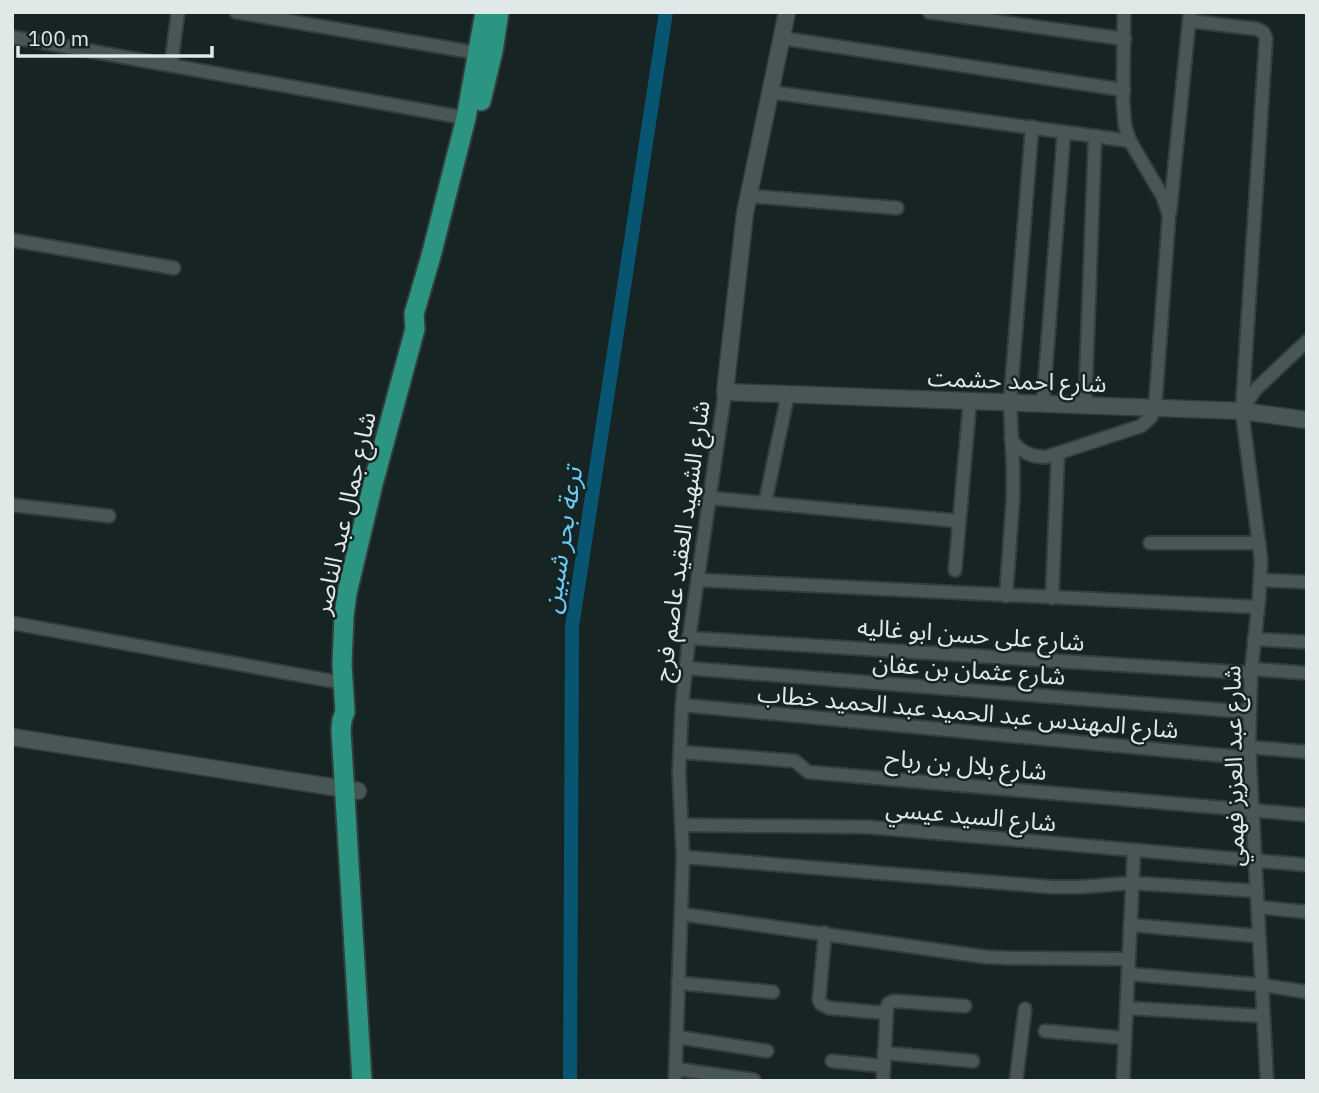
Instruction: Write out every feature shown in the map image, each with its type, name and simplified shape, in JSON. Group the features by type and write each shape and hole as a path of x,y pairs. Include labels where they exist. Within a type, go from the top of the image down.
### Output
{"main road":[{"name":"شارع جمال عبد الناصر","path":"374,1081 352,790 341,725 345,712 342,664 344,616 373,484 415,329 414,314 466,118 485,12"},
{"name":"شارع جمال عبد الناصر","path":"415,329 427,313 460,197 493,51 499,12"},
{"name":"شارع جمال عبد الناصر","path":"352,790 362,1081"}],"street":[{"path":"171,65 178,12"},
{"path":"236,12 478,53"},
{"name":"شارع الشهيد العقيد عاصم فرج","path":"676,1075 683,857 680,752 685,668 725,392 745,213 787,12"},
{"path":"929,12 1125,39"},
{"path":"1124,12 1125,126 1130,141 1163,197 1169,216"},
{"path":"1011,439 1031,455 1046,457 1141,426 1151,417 1155,408 1169,216 1190,17"},
{"name":"شارع عبد العزيز فهمي","path":"1190,17 1257,30 1263,32 1266,37 1242,411 1259,544 1260,580 1251,671 1249,753 1267,1081"},
{"path":"12,37 466,118"},
{"path":"781,38 1124,90"},
{"path":"770,92 1130,141"},
{"path":"1006,596 1013,498 1010,402 1032,127"},
{"path":"1043,404 1064,132"},
{"path":"1085,405 1095,136"},
{"path":"749,196 897,208"},
{"path":"12,240 174,268"},
{"path":"1242,411 1255,390 1307,341"},
{"name":"شارع احمد حشمت","path":"725,392 1242,411 1307,420"},
{"path":"765,503 789,394"},
{"path":"955,570 970,401"},
{"path":"1052,597 1058,453"},
{"path":"710,498 959,521"},
{"path":"12,505 109,516"},
{"path":"1150,543 1259,544"},
{"path":"698,580 1257,607"},
{"path":"1260,580 1307,582"},
{"path":"12,623 343,683"},
{"name":"شارع على حسن ابو غاليه","path":"689,638 1307,673"},
{"path":"1254,639 1307,642"},
{"name":"شارع عثمان بن عفان","path":"685,668 1250,712"},
{"name":"شارع المهندس عبد الحميد عبد الحميد خطاب","path":"682,705 1249,753 1307,752"},
{"path":"12,737 352,790"},
{"name":"شارع بلال بن رباح","path":"680,752 795,761 808,772 1307,815"},
{"name":"شارع السيد عيسي","path":"682,825 868,827 1307,865"},
{"path":"1123,1081 1134,850"},
{"path":"683,857 1052,887 1132,883 1256,891"},
{"path":"1258,907 1307,912"},
{"path":"681,914 986,957 1129,959"},
{"path":"1130,925 1259,936"},
{"path":"825,933 819,1000 821,1004 829,1008 886,1013"},
{"path":"1128,974 1262,985 1307,992"},
{"path":"678,983 773,992"},
{"path":"883,1081 888,1004 894,1001 965,1006"},
{"path":"1016,1081 1025,1009"},
{"path":"1127,1009 1263,1016"},
{"path":"1045,1031 1125,1038"},
{"path":"677,1037 767,1051"},
{"path":"832,1061 973,1061"},
{"path":"676,1075 754,1080"}],"waterway":[{"name":"ترعة بحر شبين","path":"570,1081 572,627 666,12"}]}
